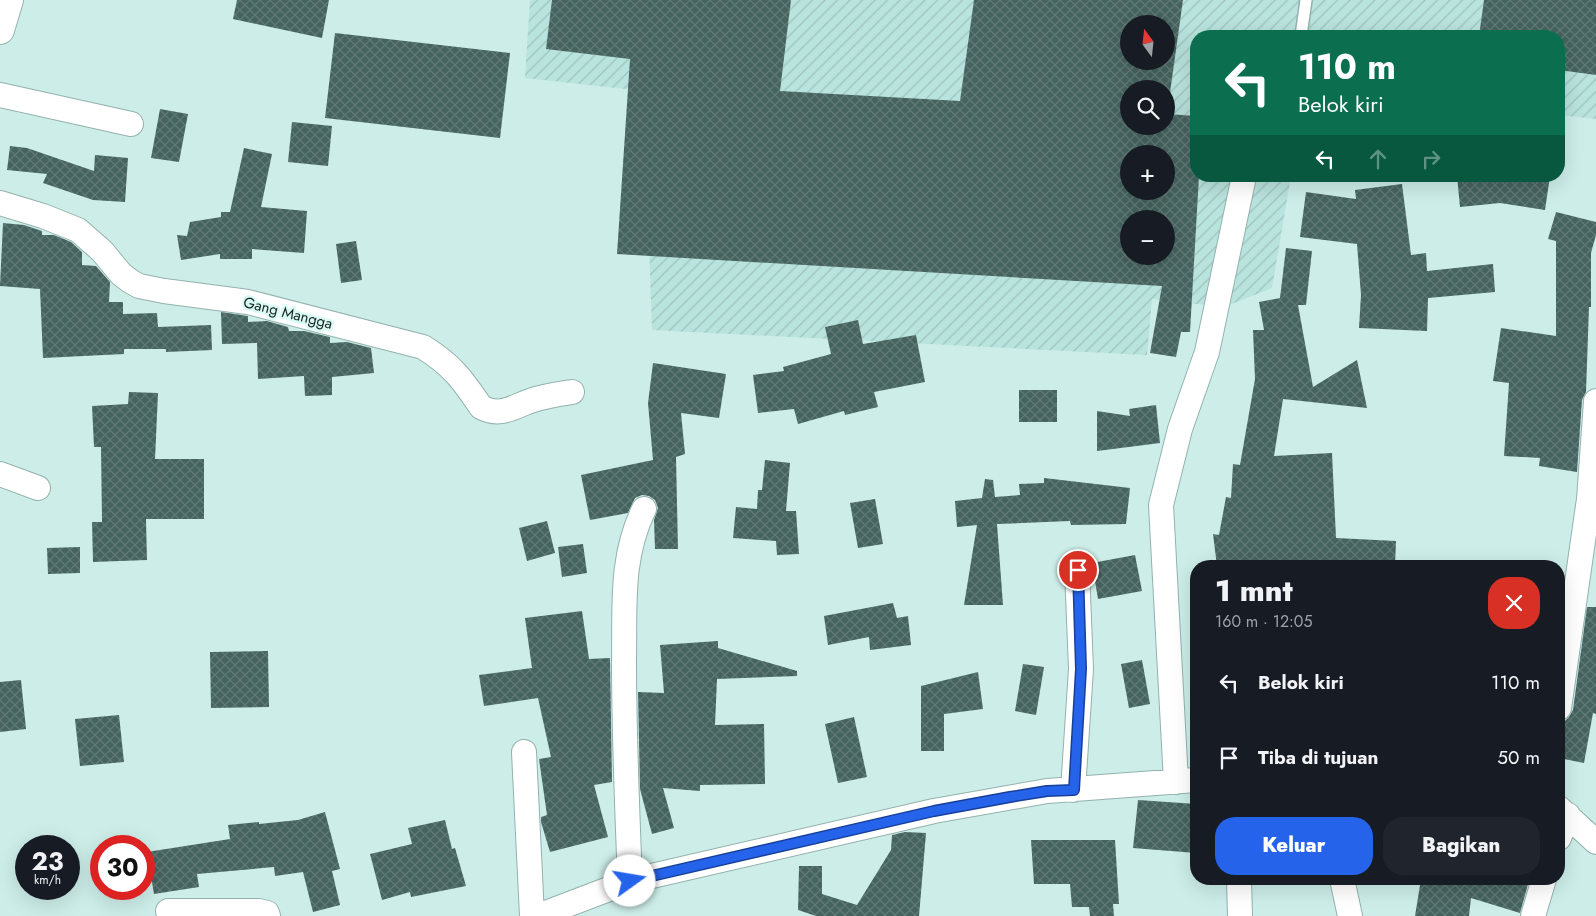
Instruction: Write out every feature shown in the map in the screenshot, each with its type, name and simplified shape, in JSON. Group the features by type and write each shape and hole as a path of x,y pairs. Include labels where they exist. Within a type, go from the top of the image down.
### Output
{"main road":[{"path":"0,30 9,0"}],"street":[{"path":"0,95 131,124"},
{"path":"538,916 630,881 934,811 1047,791 1186,781 1161,505 1180,429 1207,352 1243,182"},
{"name":"Gang Mangga","path":"0,203 43,216 78,230 102,251 121,274 139,286 248,302 423,347 442,359 461,377 481,407 485,409 498,412 506,411 534,399 572,392"},
{"path":"1565,666 1589,499 1596,401"},
{"path":"0,474 38,488"},
{"path":"630,881 624,719 625,585 629,547 644,509"},
{"path":"1074,790 1081,669 1078,570"},
{"path":"524,752 532,916"},
{"path":"1565,814 1596,842"},
{"path":"1239,885 1240,916"},
{"path":"1343,885 1350,916"},
{"path":"1533,916 1542,885"},
{"path":"168,911 259,910 267,913 268,916"}],"lane":[{"path":"1302,30 1306,0"}],"shaded area":[{"path":"530,0 1596,0 1596,119 1565,116 1565,30 1190,30 1190,182 1290,182 1272,288 1224,307 1152,299 1147,355 652,330 644,91 525,78"}],"building":[{"path":"237,0 329,0 322,38 233,19"},
{"path":"552,0 791,0 780,91 960,101 974,0 1183,0 1175,57 1175,15 1120,15 1120,70 1173,70 1172,80 1120,80 1120,135 1175,135 1175,115 1190,116 1190,182 1199,182 1190,332 1181,332 1176,357 1150,353 1162,286 617,254 630,59 546,49"},
{"path":"1484,0 1596,0 1596,75 1565,71 1565,30 1480,30"},
{"path":"335,33 510,53 500,138 325,118"},
{"path":"160,109 188,114 179,162 151,158"},
{"path":"292,122 332,126 328,166 288,162"},
{"path":"10,146 27,148 94,171 95,155 128,158 125,202 93,200 43,183 47,174 7,170"},
{"path":"244,148 272,154 261,207 307,211 304,253 252,249 252,259 220,259 220,254 181,260 177,235 187,236 190,222 221,217 221,212 230,212"},
{"path":"1458,182 1549,182 1545,210 1500,203 1460,207"},
{"path":"1402,184 1411,255 1426,253 1427,271 1493,264 1495,292 1428,298 1427,331 1359,328 1361,295 1357,244 1300,237 1306,192 1356,199 1355,190"},
{"path":"1556,212 1596,222 1596,235 1591,253 1591,307 1589,307 1586,392 1582,400 1577,472 1539,466 1540,458 1504,456 1509,383 1493,381 1501,328 1556,336 1556,241 1548,239"},
{"path":"3,223 24,225 42,231 42,235 54,235 71,242 82,252 82,265 96,266 110,282 109,302 123,302 123,314 157,313 158,327 211,325 212,350 166,352 166,349 124,349 124,354 43,358 40,289 0,286"},
{"path":"356,241 362,280 341,283 336,244"},
{"path":"1286,248 1312,251 1306,305 1298,305 1313,387 1357,360 1367,408 1283,399 1274,456 1332,453 1336,538 1396,541 1395,560 1216,560 1213,534 1219,535 1226,497 1231,498 1233,464 1240,465 1255,379 1253,330 1264,330 1259,302 1280,298"},
{"path":"221,312 248,316 248,322 267,321 288,327 289,331 304,331 330,337 330,343 347,342 371,348 374,373 332,377 332,395 305,396 304,376 258,379 257,343 222,344"},
{"path":"858,320 863,344 916,335 925,382 874,392 878,407 845,415 844,411 798,424 794,409 758,413 753,375 784,371 783,367 831,354 825,327"},
{"path":"653,363 726,374 719,418 681,413 685,454 676,457 678,549 655,549 654,520 658,508 655,500 649,496 642,495 635,498 628,513 590,520 581,475 653,460 648,403"},
{"path":"1019,390 1057,390 1057,422 1019,422"},
{"path":"129,392 158,393 155,459 204,459 204,519 146,519 147,560 93,562 92,522 102,522 101,447 94,447 92,406 128,404"},
{"path":"1156,405 1160,443 1097,451 1097,411 1130,416 1129,409"},
{"path":"765,460 790,463 786,511 796,511 799,554 777,555 776,541 733,538 736,507 757,509 758,490 762,490"},
{"path":"1044,478 1130,488 1126,524 1071,525 1070,521 997,524 1003,605 964,605 977,525 957,527 955,501 982,498 985,479 993,480 995,497 1020,495 1019,484 1044,483"},
{"path":"875,499 883,544 858,548 850,503"},
{"path":"547,521 555,553 527,561 519,528"},
{"path":"583,544 587,573 562,577 558,547"},
{"path":"80,547 80,573 48,574 47,548"},
{"path":"1135,555 1142,591 1098,599 1092,563"},
{"path":"893,603 897,618 908,616 911,645 870,650 869,637 828,645 824,616"},
{"path":"1587,607 1596,607 1596,714 1593,713 1584,763 1565,759 1565,721 1573,710"},
{"path":"582,611 589,659 610,658 612,782 594,785 608,837 550,852 541,822 541,817 547,815 539,759 551,757 538,698 484,706 479,675 532,668 525,618"},
{"path":"718,641 718,648 797,671 797,676 717,679 715,725 764,724 765,784 700,785 700,791 663,788 674,828 652,834 640,789 638,692 664,693 660,645"},
{"path":"268,651 269,707 211,708 210,652"},
{"path":"1142,660 1150,704 1129,708 1121,664"},
{"path":"1023,664 1044,667 1036,715 1015,711"},
{"path":"978,672 983,709 944,714 944,751 921,751 921,686"},
{"path":"21,680 26,729 0,732 0,682"},
{"path":"119,715 124,762 80,766 75,719"},
{"path":"854,717 867,777 838,783 825,724"},
{"path":"1138,800 1190,804 1190,853 1133,848"},
{"path":"325,812 340,869 332,871 340,905 313,912 303,872 275,876 274,867 197,874 199,887 155,894 155,851 230,839 228,825 298,820"},
{"path":"445,820 452,849 455,848 466,886 411,897 410,892 382,900 370,854 412,844 408,828"},
{"path":"905,832 926,833 919,916 816,916 798,910 799,866 822,866 822,894 857,905 891,850 892,835"},
{"path":"1031,840 1115,840 1119,904 1113,904 1114,916 1090,916 1089,907 1072,907 1070,884 1034,884"},
{"path":"1420,885 1528,885 1520,913 1471,898 1469,916 1415,916"}],"route":[{"path":"630,881 934,811 1047,791 1074,790 1081,669 1078,570"}]}
